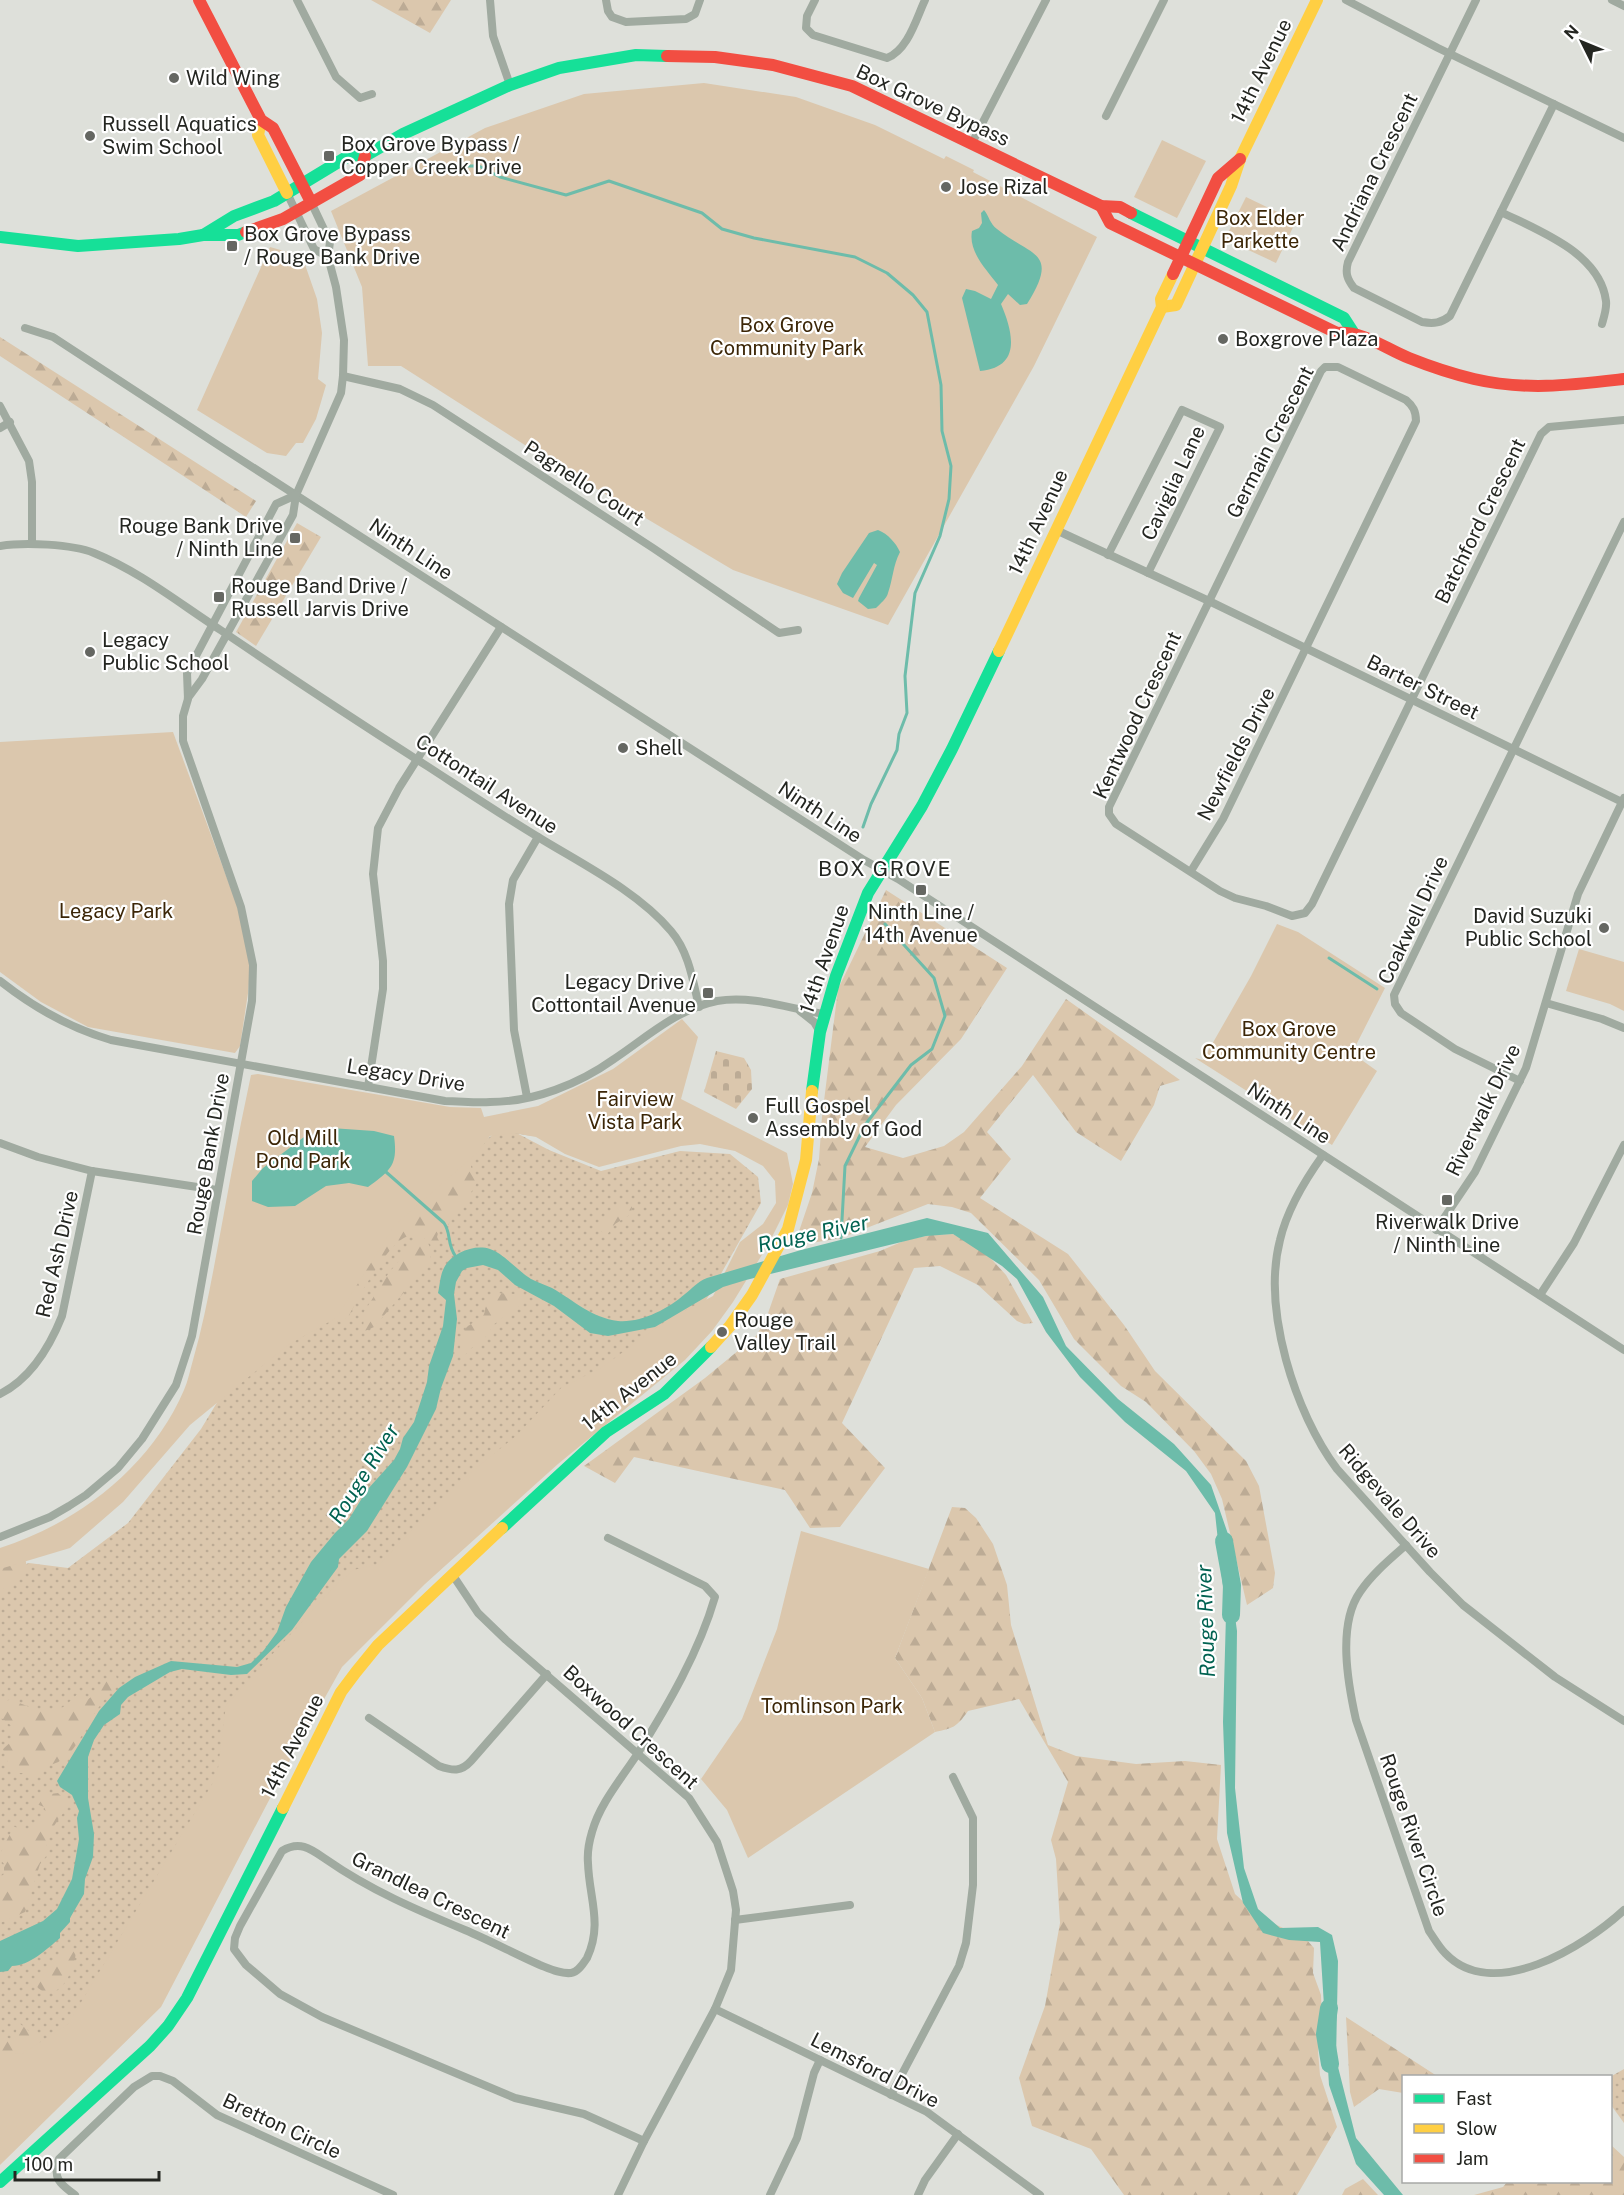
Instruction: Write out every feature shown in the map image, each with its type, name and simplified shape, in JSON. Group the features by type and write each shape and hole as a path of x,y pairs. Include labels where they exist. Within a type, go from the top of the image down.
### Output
{"main road":[{"path":"199,0 261,120 273,128 311,202"},
{"name":"14th Avenue","path":"1162,307 1176,305 1231,186 1240,159 1317,0"},
{"name":"Box Grove Bypass","path":"202,235 234,216 274,201 350,155 365,156 403,135 510,85 559,68 636,55 715,57 773,65 852,86 1101,206 1120,207 1188,240 1344,318 1353,332"},
{"path":"261,120 258,135 287,193"},
{"name":"Box Grove Bypass","path":"0,237 78,246 179,240 202,235 238,235 283,219 360,175 365,156"},
{"name":"14th Avenue","path":"0,2182 150,2046 168,2026 187,1998 341,1692 378,1645 606,1432 664,1394 714,1346 752,1295 788,1229 806,1160 813,1076 820,1032 836,976 864,904 882,869 922,806 952,749 1162,307 1161,299 1218,178 1240,159"},
{"name":"Box Grove Bypass","path":"1101,206 1110,223 1195,265 1337,333 1353,332 1409,358 1474,379 1526,386 1550,387 1624,379"}],"street":[{"path":"297,0 336,77 360,98 372,94"},
{"path":"490,0 494,41 510,85"},
{"path":"606,0 612,17 626,22 686,19 695,14 700,0"},
{"path":"815,0 807,16 806,28 813,35 887,58 896,54 902,47 925,0"},
{"path":"971,145 1046,0"},
{"path":"1106,116 1164,0"},
{"path":"1346,0 1624,138"},
{"path":"1450,53 1476,0"},
{"path":"1612,0 1624,6"},
{"name":"Andriana Crescent","path":"1450,53 1346,270 1347,280 1354,288 1422,322 1433,324 1443,322 1450,316 1554,104"},
{"name":"Rouge Bank Drive","path":"287,193 314,249 328,257"},
{"name":"Rouge Bank Drive","path":"188,699 202,679 293,515 296,495 340,393 344,340 336,287 328,257 330,242 311,202"},
{"path":"1501,212 1561,242 1582,258 1602,287 1607,302 1602,324"},
{"name":"Ninth Line","path":"24,328 54,337 501,627 864,860 882,869 1624,1350"},
{"name":"Germain Crescent","path":"1209,601 1321,371 1325,367 1338,367 1406,400 1416,412 1416,421 1307,648"},
{"name":"Pagnello Court","path":"343,376 400,389 433,405 779,633 798,630"},
{"path":"0,406 29,461 32,482 32,544"},
{"name":"Caviglia Lane","path":"1108,555 1182,410 1220,427 1148,573"},
{"name":"Batchford Crescent","path":"1411,700 1540,434 1549,428 1624,420"},
{"path":"0,428 10,422"},
{"name":"Rouge Bank Drive","path":"0,1537 50,1516 86,1495 118,1468 142,1439 176,1385 192,1336 252,1000 253,965 241,907 183,741 183,716 188,699 187,673 276,504 296,495"},
{"path":"1513,749 1624,522"},
{"name":"Barter Street","path":"1056,530 1623,800"},
{"name":"Cottontail Avenue","path":"0,546 32,544 77,548 94,553 147,579 213,626 417,760 584,864 641,903 671,931 682,946 699,1007"},
{"name":"Kentwood Crescent","path":"1209,601 1109,807 1109,814 1116,824 1235,898 1277,909 1292,916 1305,913 1312,904 1411,700"},
{"path":"368,1087 383,989 384,961 373,874 378,828 417,760 501,627"},
{"name":"Newfields Drive","path":"1191,871 1223,819 1307,648"},
{"name":"Coakwell Drive","path":"1513,749 1394,995 1395,1004 1401,1012 1455,1048 1520,1081"},
{"name":"Riverwalk Drive","path":"1436,1230 1479,1165 1526,1068 1580,888 1623,800"},
{"path":"527,1097 514,1030 509,904 513,880 538,837"},
{"name":"Legacy Drive","path":"0,981 17,995 52,1017 85,1032 133,1045 445,1101 492,1102 527,1097 560,1088 613,1060 667,1022 717,1001 760,1001 825,1014"},
{"path":"1546,1003 1602,1018 1624,1028"},
{"path":"800,1010 814,1022 820,1032"},
{"path":"0,1143 38,1157 92,1171 217,1190"},
{"path":"1540,1295 1574,1243 1624,1145"},
{"name":"Ridgevale Drive","path":"1323,1155 1298,1197 1277,1251 1275,1293 1282,1342 1290,1376 1304,1414 1325,1452 1430,1572 1481,1621 1556,1677 1624,1721"},
{"name":"Red Ash Drive","path":"0,1394 34,1366 56,1331 62,1316 92,1171"},
{"path":"608,1538 705,1586 715,1597 708,1621 678,1684 638,1752"},
{"name":"Rouge River Circle","path":"1406,1545 1378,1569 1358,1594 1348,1622 1347,1661 1356,1720 1429,1930 1445,1954 1459,1964 1475,1971 1496,1973 1521,1971 1591,1936 1624,1910"},
{"name":"Boxwood Crescent","path":"452,1574 478,1613 506,1640 689,1798 720,1850 733,1891 736,1910 731,1970 715,2009 644,2141 618,2195"},
{"path":"369,1718 439,1766 458,1770 471,1761 547,1674"},
{"name":"Grandlea Crescent","path":"638,1752 598,1814 593,1828 588,1847 588,1864 596,1931 588,1955 583,1964 573,1973 563,1973 540,1965 465,1930 438,1921 344,1873 314,1852 302,1846 292,1845 282,1851 240,1926 235,1938 234,1949 246,1965 280,1994 322,2017 515,2098 584,2114 644,2141"},
{"path":"891,2095 959,1966 966,1943 973,1885 973,1818 953,1777"},
{"path":"735,1920 850,1905"},
{"name":"Lemsford Drive","path":"715,2009 927,2112 1040,2195"},
{"path":"770,2195 796,2138 814,2073 820,2060"},
{"name":"Bretton Circle","path":"75,2195 58,2181 55,2170 59,2159 134,2087 152,2076 160,2076 173,2081 217,2115 393,2195"},
{"path":"918,2195 925,2180 958,2134"}],"green space":[{"path":"371,0 451,0 430,33"},
{"name":"Box Grove Community Park","path":"704,83 796,97 875,125 944,159 946,156 974,170 973,172 1097,237 1034,366 888,625 733,570 553,463 401,366 368,366 362,287 331,211 485,128 584,94"},
{"path":"1162,140 1206,161 1177,218 1134,197"},
{"name":"Box Elder Parkette","path":"1246,197 1296,221 1276,263 1225,239"},
{"path":"270,247 302,256 317,299 322,333 318,379 326,385 316,419 303,443 296,443 286,456 267,453 197,410"},
{"path":"0,337 256,501 246,517 0,356"},
{"path":"297,523 321,537 256,646 236,632"},
{"name":"Legacy Park","path":"173,732 238,908 251,963 240,1046 235,1053 88,1027 41,1002 0,972 0,742"},
{"path":"886,890 1007,968 961,1039 896,1105 865,1147 903,1158 944,1146 964,1132 1022,1066 1066,999 1180,1080 1160,1086 1154,1105 1121,1161 1076,1132 1033,1075 987,1132 1011,1159 980,1198 1068,1254 1124,1325 1155,1371 1246,1461 1259,1486 1275,1573 1273,1588 1247,1605 1222,1499 1211,1474 1194,1451 1146,1402 1121,1386 1074,1339 1039,1280 971,1213 952,1207 928,1204 841,1238 794,1246 812,1193 819,1159 838,989"},
{"name":"Box Grove Community Centre","path":"1277,924 1298,932 1385,988 1352,1053 1377,1071 1332,1145 1195,1058 1203,1060 1251,976"},
{"path":"1579,949 1624,962 1624,1011 1610,1004 1566,991"},
{"name":"Fairview Vista Park","path":"682,1019 698,1037 681,1099 787,1153 793,1184 788,1205 768,1245 733,1302 712,1331 685,1360 558,1464 425,1584 342,1667 290,1760 161,2007 0,2165 0,2053 22,2054 68,2024 217,1776 226,1705 332,1589 353,1570 380,1564 439,1501 516,1436 562,1387 601,1368 667,1320 713,1296 740,1242 763,1224 776,1203 775,1181 763,1166 735,1151 700,1144 681,1146 599,1167 565,1154 536,1137 514,1133 490,1136 477,1153 395,1225 336,1318 288,1345 190,1425 123,1502 70,1548 0,1569 0,1548 57,1524 109,1488 132,1467 170,1418 188,1379 205,1314 251,1075 258,1074 450,1107 481,1108 484,1117 538,1106 613,1069"},
{"path":"716,1051 744,1058 751,1070 752,1089 736,1109 704,1092"},
{"path":"539,1112 541,1124 531,1136 515,1133 490,1135 471,1162 471,1167 479,1179 460,1211 450,1216 449,1224 438,1233 437,1247 433,1250 429,1241 423,1236 429,1245 431,1261 374,1327 363,1332 364,1312 388,1274 416,1240 410,1236 394,1246 385,1257 367,1283 349,1316 343,1321 335,1322 332,1318 305,1334 299,1327 277,1337 265,1330 249,1298 257,1280 269,1265 309,1229 327,1219 360,1210 383,1198 404,1174 420,1144 436,1130"},
{"path":"503,1126 549,1150 601,1171 680,1151 730,1154 758,1177 761,1203 700,1311 376,1592 199,1872 0,2104 0,1574 29,1563 68,1568 128,1523 201,1429 272,1312 375,1233"},
{"path":"630,1205 631,1214 615,1224 607,1235 600,1231 599,1223 617,1209"},
{"path":"953,1234 984,1251 1006,1275 1033,1323 1024,1324 1017,1321 978,1285 940,1266 914,1268 842,1423 885,1468 840,1527 810,1528 785,1490 634,1457 615,1483 584,1466 705,1378 756,1336 766,1319 780,1279 880,1251 906,1240"},
{"path":"496,1293 514,1294 522,1298 523,1303 493,1325 488,1335 469,1350 461,1361 462,1334 467,1327 482,1318 485,1301"},
{"path":"952,1507 965,1508 976,1518 993,1544 1007,1585 1011,1625 1048,1745 1076,1756 1136,1764 1185,1761 1221,1765 1217,1839 1235,1894 1260,1917 1306,1939 1314,1948 1313,1973 1321,1995 1322,2023 1318,2051 1320,2075 1337,2127 1297,2195 1124,2195 1091,2149 1032,2126 1019,2078 1045,2006 1060,1923 1056,1859 1051,1840 1068,1782 1019,1699 968,1711 954,1726 935,1732 922,1698 895,1658"},
{"name":"Tomlinson Park","path":"801,1531 929,1569 895,1658 922,1698 935,1732 748,1858 727,1810 701,1779 742,1719 777,1629"},
{"path":"25,1559 24,1575 0,1591 0,1564"},
{"path":"116,1675 118,1685 103,1701 77,1744 63,1759 43,1766 34,1778 26,1773 18,1773 8,1763 3,1749 13,1740 13,1727 0,1717 0,1706 10,1699 36,1709 56,1710 82,1692 85,1701 94,1694 105,1679"},
{"path":"58,1793 70,1805 50,1835 47,1855 40,1864 25,1912 0,1923 0,1877 4,1874 4,1864 0,1855 3,1847 13,1826 31,1828 46,1814 44,1807 34,1803 43,1795"},
{"path":"72,1948 76,1953 75,1959 63,1985 52,1992 45,1993 38,1988 34,1981 37,1975 67,1949"},
{"path":"1346,2017 1435,2075 1402,2075 1402,2093 1379,2089 1354,2107 1350,2092"},
{"path":"18,2022 71,2066 0,2090 0,2040 6,2037 11,2040 15,2038"},
{"path":"1624,2069 1624,2123 1612,2106 1612,2076"},
{"path":"1612,2146 1624,2157 1624,2195 1474,2195 1503,2187 1506,2183 1612,2183"},
{"path":"1363,2179 1378,2195 1342,2195 1345,2189"}],"shaded area":[{"path":"984,210 995,227 1038,257 1041,274 1037,287 1027,304 1020,305 1008,294 1001,304 1009,326 1011,346 1003,363 980,371 962,298 966,289 991,299 998,285 979,260 973,246 972,231 979,228 982,223 981,213"},
{"path":"878,530 891,539 900,552 886,597 876,608 868,609 858,601 877,565 874,563 853,598 843,593 837,584 869,533"},
{"path":"331,1128 374,1131 394,1136 395,1154 391,1166 368,1187 349,1183 326,1186 295,1206 268,1207 252,1201 252,1181 263,1168 308,1134 320,1136"},
{"path":"927,1218 988,1233 1043,1297 1066,1346 1118,1399 1174,1444 1211,1485 1228,1534 1230,1553 1228,1566 1237,1631 1235,1788 1244,1868 1258,1909 1280,1928 1318,1927 1332,1935 1338,1961 1336,2059 1356,2138 1403,2195 1384,2195 1356,2164 1329,2085 1320,1942 1289,1940 1263,1933 1243,1903 1227,1833 1223,1722 1226,1615 1215,1513 1186,1471 1125,1422 1080,1377 1046,1332 1017,1279 1002,1266 953,1234 926,1236 746,1280 723,1287 655,1327 608,1336 590,1333 554,1306 515,1285 498,1270 483,1265 462,1271 456,1282 454,1294 457,1319 453,1356 436,1409 407,1467 367,1531 339,1559 338,1567 292,1630 247,1674 231,1675 182,1669 170,1672 128,1697 121,1705 120,1714 104,1725 94,1740 88,1757 88,1798 94,1834 93,1857 85,1879 84,1894 70,1922 60,1933 60,1938 31,1960 12,1966 8,1971 0,1972 0,1941 43,1921 57,1909 72,1879 79,1839 77,1818 79,1811 72,1795 60,1787 57,1781 99,1711 119,1688 135,1677 171,1661 237,1667 251,1663 277,1632 286,1607 311,1562 349,1519 367,1490 394,1460 403,1438 414,1422 427,1382 429,1366 443,1326 446,1300 438,1293 441,1276 445,1266 453,1257 471,1249 490,1249 500,1254 531,1279 552,1288 591,1312 609,1319 627,1321 662,1310 707,1278 801,1250"}],"waterway":[{"path":"447,166 479,166 500,177 566,195 609,181 702,213 722,229 754,238 855,257 887,273 913,295 927,312 941,385 942,431 951,466 949,499 940,536 915,593 905,676 907,713 899,734 897,750 871,804 863,827"},
{"path":"841,1238 845,1166 865,1125 911,1065 932,1049 945,1016 934,978 885,924"},
{"path":"1329,958 1377,989"},
{"path":"386,1172 444,1223 456,1257"},
{"name":"Rouge River","path":"1224,1541 1232,1585 1231,1615"},
{"name":"Rouge River","path":"1329,2008 1325,2034 1330,2064"}],"traffic: fast":[{"path":"203,235 234,216 274,201 350,155 365,156 403,134 510,85 559,68 636,55 667,56"},
{"path":"1131,213 1344,318 1353,332"},
{"path":"0,237 78,246 179,239 203,235 238,235 246,232"},
{"path":"812,1091 820,1032 836,976 868,893 922,806 999,651"},
{"path":"502,1528 606,1432 664,1394 711,1347"},
{"path":"0,2182 150,2046 168,2026 187,1998 283,1808"}],"traffic: slow":[{"path":"1162,307 1176,305 1231,186 1240,159 1317,0"},
{"path":"261,120 258,135 287,193"},
{"path":"999,651 1162,307 1161,299 1173,274"},
{"path":"711,1347 730,1326 752,1295 788,1229 806,1160 812,1091"},
{"path":"283,1808 341,1692 356,1672 378,1645 502,1528"}],"traffic: jam":[{"path":"199,0 261,120 273,128 311,202"},
{"path":"667,56 715,57 773,65 852,86 1101,206 1120,207 1131,213"},
{"path":"246,232 283,219 360,175 365,156"},
{"path":"1173,274 1218,178 1240,159"},
{"path":"1101,206 1110,223 1337,333 1365,337 1441,370 1493,383 1531,386 1624,379"}],"place":[{"name":"Wild Wing","path":"174,78"},
{"name":"Russell Aquatics Swim School","path":"90,136"},
{"name":"Box Grove Bypass / Copper Creek Drive","path":"329,156"},
{"name":"Jose Rizal","path":"946,187"},
{"name":"Box Grove Bypass / Rouge Bank Drive","path":"232,246"},
{"name":"Boxgrove Plaza","path":"1223,339"},
{"name":"Rouge Bank Drive / Ninth Line","path":"295,538"},
{"name":"Rouge Band Drive / Russell Jarvis Drive","path":"219,597"},
{"name":"Legacy Public School","path":"90,652"},
{"name":"Shell","path":"623,748"},
{"name":"Ninth Line / 14th Avenue","path":"921,890"},
{"name":"David Suzuki Public School","path":"1604,928"},
{"name":"Legacy Drive / Cottontail Avenue","path":"708,993"},
{"name":"Full Gospel Assembly of God","path":"753,1118"},
{"name":"Riverwalk Drive / Ninth Line","path":"1447,1200"},
{"name":"Rouge Valley Trail","path":"722,1332"}],"district":[{"name":"BOX GROVE","path":"885,869"}],"park label":[{"name":"Old Mill Pond Park","path":"303,1150"}]}
